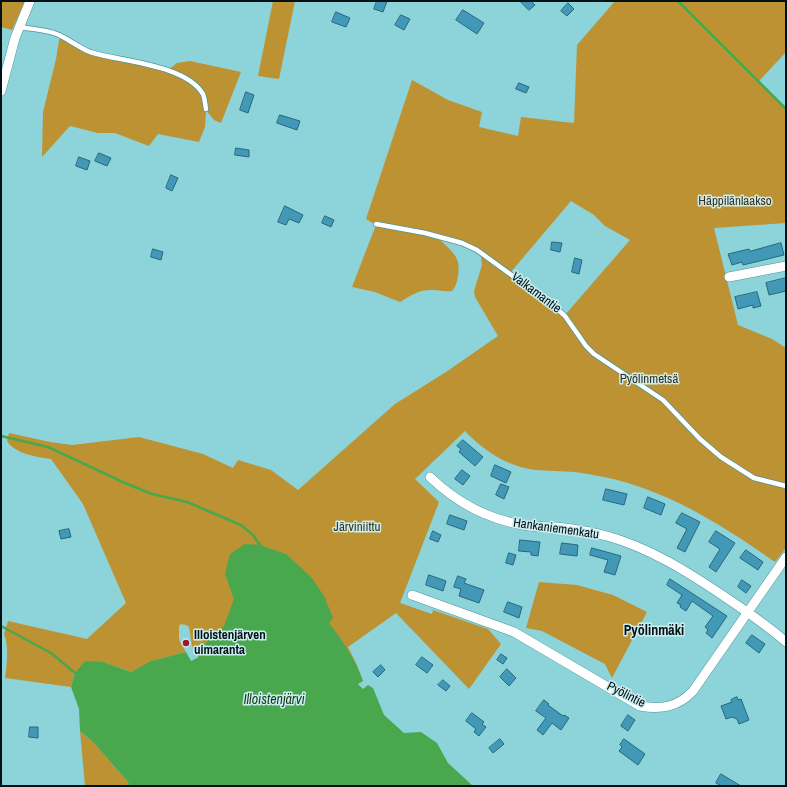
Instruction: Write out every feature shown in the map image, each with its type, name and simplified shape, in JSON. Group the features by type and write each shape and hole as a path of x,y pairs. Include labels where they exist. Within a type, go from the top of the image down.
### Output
{"street":[{"path":"1,91 15,38 30,1"},
{"path":"729,277 786,266"},
{"name":"Hankaniemenkatu","path":"430,477 463,503 488,516 522,525 588,531 647,550 689,573 748,612 786,642"},
{"name":"Pyölintie","path":"412,596 514,632 640,706 659,708 667,707 680,702 693,691 786,558"}],"lane":[{"path":"19,27 60,35 90,52 168,70 195,86 202,94 206,109"},
{"name":"Valkamantie","path":"376,224 425,232 462,243 485,255 554,306 565,316 586,346 594,354 663,400 700,439 721,457 754,478 786,486"}],"green space":[{"path":"1,1 25,1 12,30 1,27"},
{"path":"273,1 295,1 279,79 258,76"},
{"path":"615,1 786,1 786,52 759,81 786,109 786,223 714,228 738,325 772,339 786,348 786,548 775,562 709,519 656,493 614,479 599,476 575,472 535,470 515,465 488,451 465,431 415,479 439,502 400,603 432,614 433,610 488,629 501,644 469,689 396,613 348,647 363,681 208,674 192,646 189,627 181,624 179,626 179,640 186,652 152,661 131,672 103,662 75,673 71,687 5,678 7,650 4,634 8,621 87,639 126,603 83,504 51,459 27,454 15,449 7,441 9,433 72,445 139,437 203,454 233,468 238,460 271,470 298,490 395,404 446,372 498,336 475,297 474,291 482,265 481,257 477,250 437,236 454,253 458,263 459,269 457,280 452,291 424,290 400,302 375,292 352,287 376,225 366,219 412,80 448,100 482,112 479,127 518,136 521,117 574,123 577,45","holes":["571,201 594,215 605,226 630,240 565,315 510,273"]},
{"path":"60,35 90,52 168,70 177,63 190,61 241,72 221,123 214,120 206,110 205,127 199,142 158,134 149,146 115,133 98,133 70,126 42,157 43,112 56,59"},
{"path":"539,582 577,585 613,595 647,612 612,678 605,664 542,631 526,628"},
{"path":"80,731 94,743 128,782 129,786 85,786"}],"water":[{"name":"Illoistenjärvi","path":"245,544 260,545 286,554 311,577 324,596 333,618 329,623 348,650 360,673 363,681 358,684 363,689 368,685 373,688 384,715 404,733 421,732 437,743 448,763 473,786 129,786 128,782 94,743 80,731 79,709 71,687 75,673 85,661 103,662 131,672 151,661 186,652 191,661 199,657 196,652 224,626 234,599 225,574 230,554"}],"building":[{"path":"377,1 387,1 383,12 374,9"},
{"path":"520,1 531,1 535,5 529,10"},
{"path":"568,3 574,9 567,16 561,11"},
{"path":"463,10 484,23 477,34 456,20"},
{"path":"336,12 350,18 346,27 332,22"},
{"path":"401,15 410,19 404,30 395,25"},
{"path":"519,83 529,87 526,93 516,89"},
{"path":"246,92 254,95 248,113 240,110"},
{"path":"280,115 300,121 297,130 277,123"},
{"path":"236,148 249,150 249,157 235,155"},
{"path":"99,153 111,158 107,166 95,161"},
{"path":"79,157 90,161 87,170 76,166"},
{"path":"171,175 178,178 172,191 166,188"},
{"path":"285,206 303,215 299,223 289,219 286,225 278,222"},
{"path":"325,216 334,220 331,227 322,223"},
{"path":"552,242 562,243 560,252 551,250"},
{"path":"781,243 784,255 743,265 742,262 732,265 728,254 749,249 750,251"},
{"path":"153,249 163,252 161,260 151,257"},
{"path":"575,258 582,260 579,274 572,272"},
{"path":"786,278 786,291 769,295 766,283"},
{"path":"757,292 761,306 753,308 753,305 738,309 735,297"},
{"path":"463,440 483,457 475,466 459,452 461,449 457,446"},
{"path":"495,465 511,472 506,483 491,476"},
{"path":"462,470 470,476 463,485 455,479"},
{"path":"501,484 509,487 504,499 496,495"},
{"path":"606,489 627,494 624,505 603,500"},
{"path":"648,497 665,504 661,515 644,508"},
{"path":"682,513 700,522 685,552 677,548 687,529 676,523"},
{"path":"450,515 467,521 464,530 447,524"},
{"path":"69,529 71,537 61,539 59,531"},
{"path":"433,531 441,535 438,542 430,539"},
{"path":"716,531 735,543 716,572 709,567 720,549 709,542"},
{"path":"520,540 540,542 538,556 531,555 531,552 519,551"},
{"path":"562,543 578,545 577,556 560,554"},
{"path":"592,548 621,556 615,575 604,572 608,560 590,555"},
{"path":"746,550 763,562 758,570 740,558"},
{"path":"509,553 516,555 513,565 506,563"},
{"path":"429,575 446,581 443,591 426,585"},
{"path":"458,576 466,579 464,583 484,590 479,603 459,596 461,589 454,587"},
{"path":"670,579 727,616 712,638 706,633 708,630 705,627 713,616 692,601 686,611 680,607 681,605 677,603 682,595 667,585"},
{"path":"742,580 751,586 746,593 738,587"},
{"path":"508,602 522,607 519,618 504,612"},
{"path":"752,635 765,644 759,653 746,643"},
{"path":"501,654 507,658 503,664 497,660"},
{"path":"422,657 433,665 427,673 416,665"},
{"path":"381,665 385,670 378,677 373,672"},
{"path":"507,669 516,678 509,686 500,677"},
{"path":"443,680 450,686 446,691 438,685"},
{"path":"737,697 738,700 741,699 749,720 739,724 737,719 732,717 726,719 721,706 732,702 731,700"},
{"path":"544,700 549,704 548,705 563,716 564,715 569,718 561,730 552,723 543,735 537,730 546,718 536,711"},
{"path":"472,713 484,722 482,724 486,727 479,736 474,732 476,729 466,721"},
{"path":"628,715 635,720 628,731 621,726"},
{"path":"30,727 38,727 38,738 29,737"},
{"path":"500,739 504,744 493,753 489,748"},
{"path":"624,739 645,754 638,765 619,751 622,747 620,745"},
{"path":"721,774 741,786 722,786 716,783"}],"waterway":[{"path":"678,1 786,109"},
{"path":"1,436 48,447 152,494 187,502 241,525 253,535 260,545"},
{"path":"1,626 51,653 75,673"}],"place":[{"name":"Illoistenjärven uimaranta","path":"186,643"}],"district":[{"name":"Pyölinmäki","path":"654,631"}],"park label":[{"name":"Häppilänlaakso","path":"735,202"},
{"name":"Pyölinmetsä","path":"649,380"},
{"name":"Järviniittu","path":"357,528"}]}
